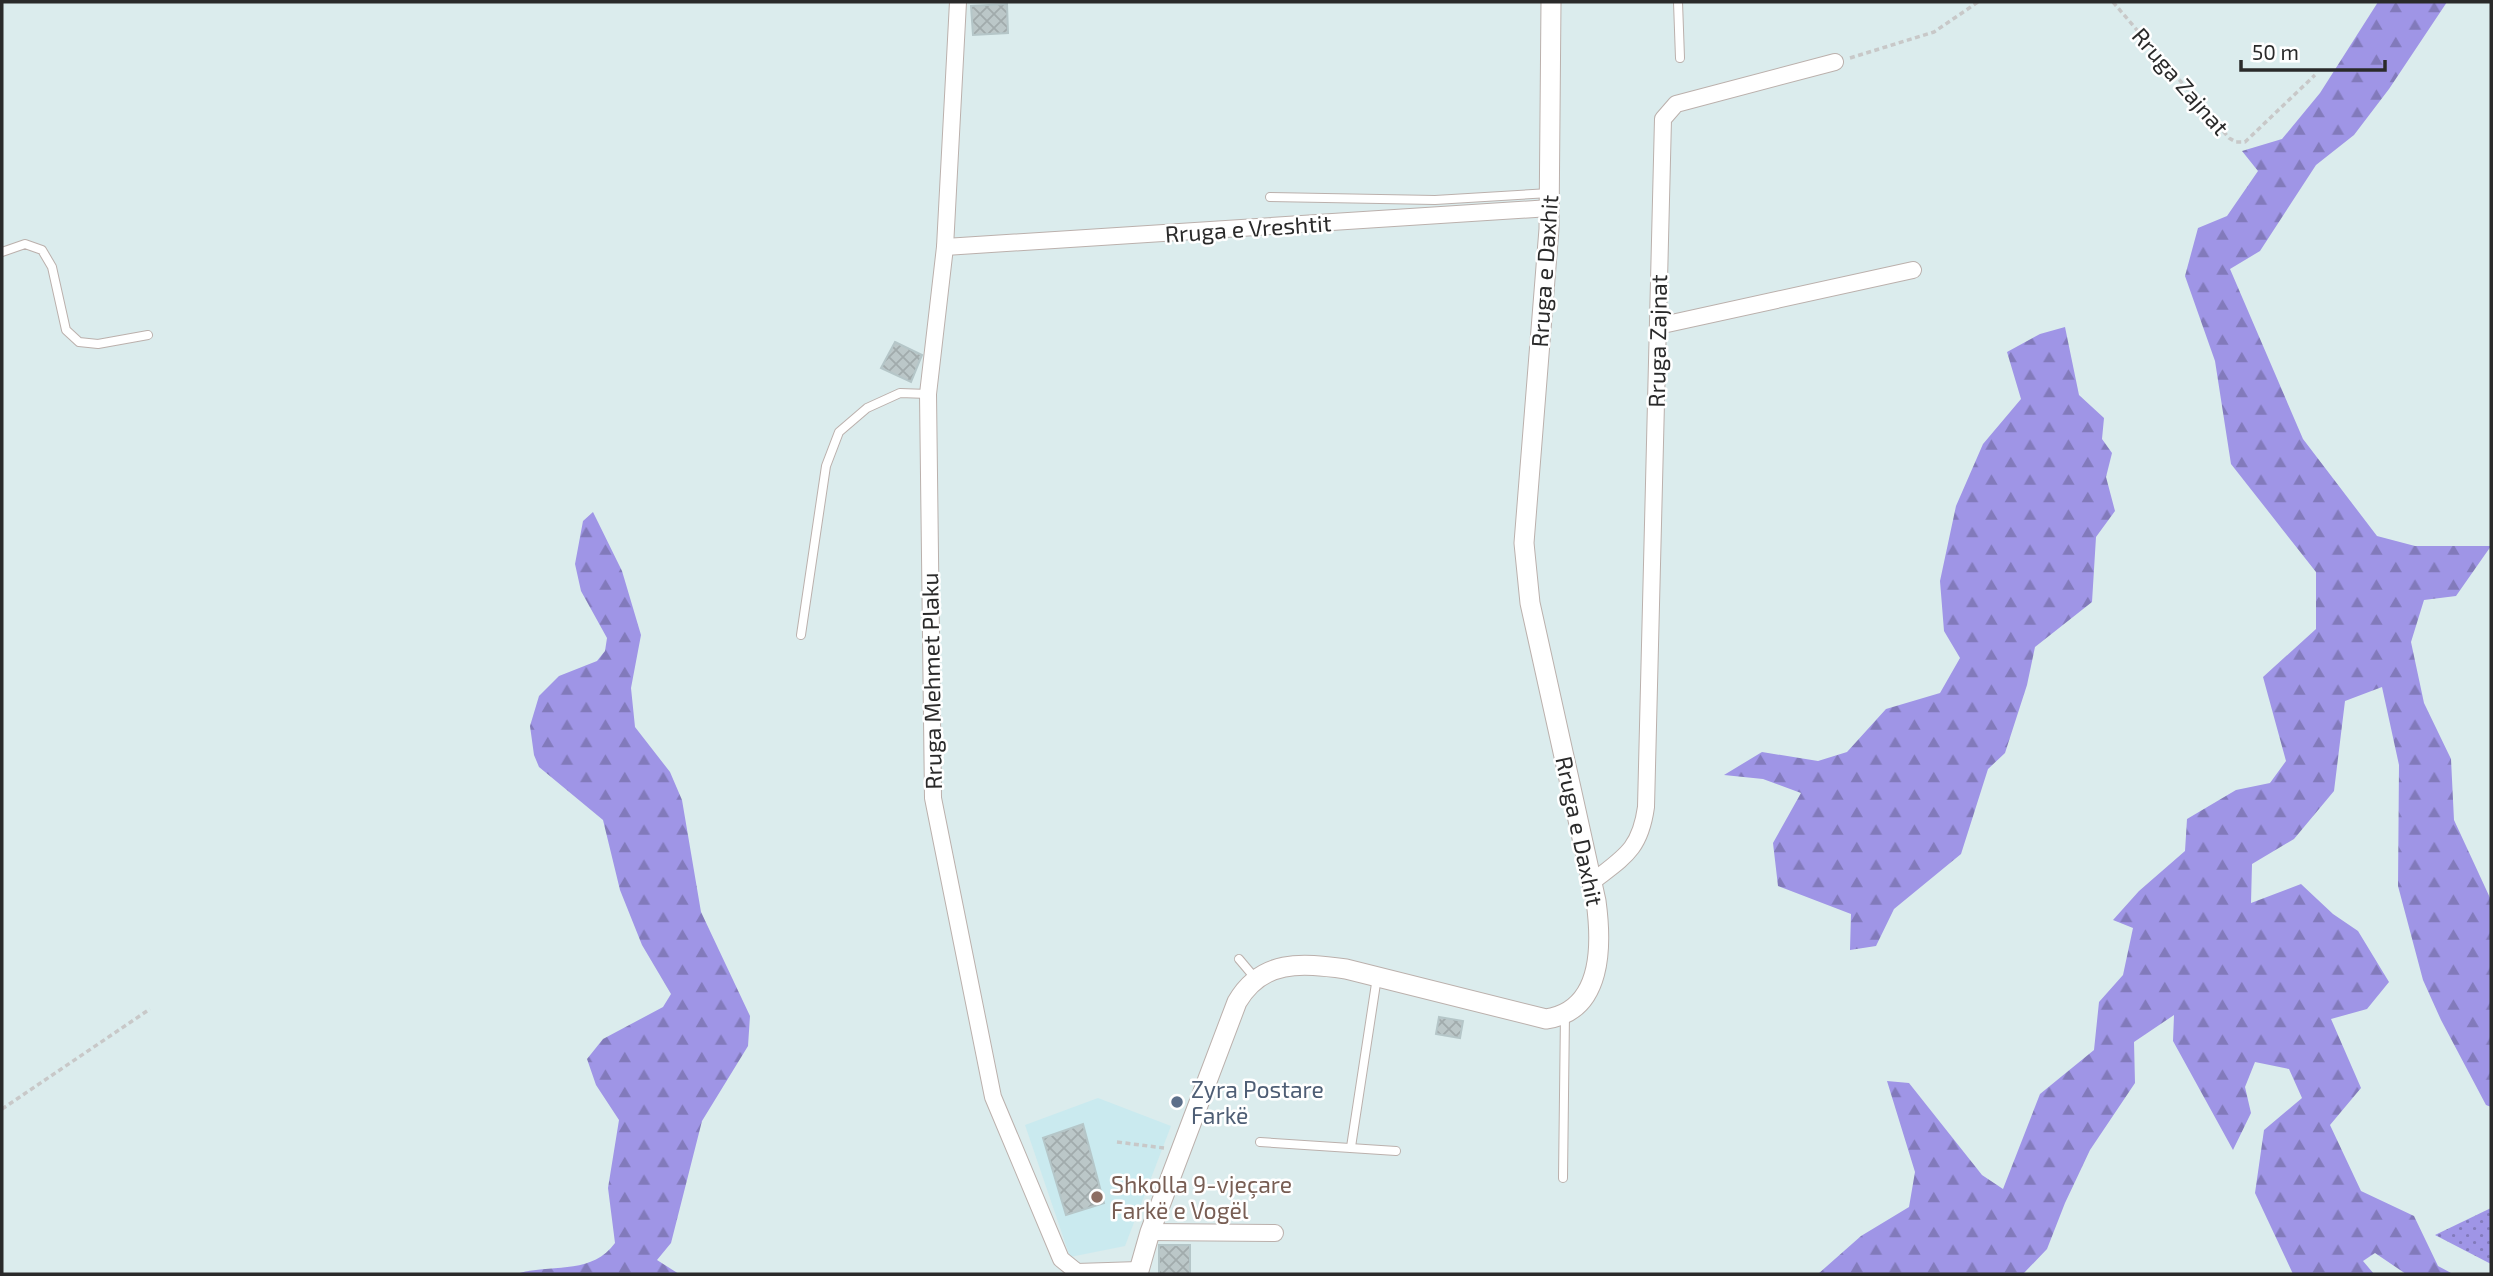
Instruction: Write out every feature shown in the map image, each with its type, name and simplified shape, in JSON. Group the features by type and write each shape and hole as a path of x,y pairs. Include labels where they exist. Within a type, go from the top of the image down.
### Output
{"street":[{"name":"Rruga Mehmet Plaku","path":"958,2 945,247 928,394 930,756 933,799 993,1097 1062,1259 1077,1272 1139,1272"},
{"name":"Rruga e Daxhit","path":"1551,2 1550,201 1525,512 1525,572 1599,922 1595,976 1583,999 1565,1013"},
{"name":"Rruga Zajnat","path":"1592,882 1621,859 1639,839 1646,807 1663,119 1668,110 1676,104 1835,62"},
{"name":"Rruga e Vreshtit","path":"945,247 1550,201"},
{"path":"1658,326 1913,270"},
{"path":"1139,1272 1150,1232 1237,1002 1255,978 1280,968 1301,966 1346,969 1537,1018 1556,1017 1565,1013"},
{"path":"1150,1232 1275,1233"}],"lane":[{"path":"1678,2 1680,58"},
{"path":"1270,197 1550,201"},
{"path":"2,252 25,244 43,250 52,267 66,330 79,342 98,344 148,335"},
{"path":"801,635 826,466 839,432 867,408 900,393 928,394"},
{"path":"1239,959 1255,978"},
{"path":"1352,1147 1377,977"},
{"path":"1563,1178 1565,1013"},
{"path":"1260,1142 1396,1151"}],"path":[{"path":"1835,62 1934,32 1978,2"},
{"name":"Rruga Zajnat","path":"2113,2 2229,138 2236,142 2245,142 2315,75"},
{"path":"2,1109 149,1009"},
{"path":"1117,1142 1163,1147"}],"shaded area":[{"name":"Shkolla 9-vjeçare Farkë e Vogël","path":"1098,1098 1171,1126 1125,1246 1070,1257 1025,1125"}],"green space":[{"path":"2378,2 2447,2 2389,89 2354,135 2316,165 2260,251 2230,269 2303,439 2377,536 2415,546 2491,546 2456,596 2424,600 2411,642 2424,703 2451,759 2454,820 2491,900 2491,1107 2486,1105 2423,980 2398,886 2399,765 2382,687 2345,701 2334,791 2294,839 2252,864 2251,903 2301,884 2333,914 2358,931 2389,982 2367,1009 2331,1019 2361,1088 2330,1125 2361,1191 2414,1216 2438,1266 2453,1274 2406,1274 2375,1253 2363,1261 2374,1274 2293,1274 2255,1193 2264,1130 2302,1098 2289,1069 2255,1062 2245,1087 2251,1113 2233,1150 2173,1041 2174,1015 2134,1042 2135,1083 2090,1150 2047,1249 2023,1274 1818,1274 1861,1236 1909,1207 1915,1172 1887,1081 1909,1083 1982,1175 2003,1189 2040,1094 2094,1050 2099,1002 2123,975 2133,928 2113,920 2139,891 2185,851 2187,819 2236,790 2270,783 2286,761 2263,677 2316,629 2316,572 2231,464 2215,361 2185,276 2198,228 2227,216 2258,171 2242,151 2282,139 2320,93"},
{"path":"2065,327 2079,395 2104,418 2102,439 2112,453 2106,477 2115,511 2096,537 2092,602 2035,647 2027,685 2005,753 1988,769 1961,854 1894,909 1876,946 1850,950 1851,914 1778,886 1773,843 1801,793 1763,779 1724,775 1762,752 1818,761 1847,752 1886,709 1940,693 1960,658 1944,631 1940,581 1956,506 1983,444 2021,399 2007,352 2040,334"},
{"path":"593,512 622,571 641,635 631,688 635,727 670,772 682,800 701,912 750,1016 748,1046 702,1121 671,1243 657,1260 679,1274 516,1274 582,1264 605,1253 615,1243 608,1188 619,1120 596,1085 587,1059 603,1039 663,1007 671,994 642,945 620,890 603,820 539,767 534,755 530,726 539,696 559,676 597,661 605,651 607,638 581,591 575,564 583,521"},
{"path":"2491,1208 2491,1264 2435,1235"}],"building":[{"path":"1007,4 1008,33 973,35 971,6"},
{"path":"895,342 922,355 911,382 881,368"},
{"path":"1439,1017 1463,1021 1460,1038 1436,1034"},
{"path":"1083,1124 1104,1203 1066,1215 1043,1138"},
{"path":"1159,1245 1190,1245 1190,1274 1159,1274"}],"place":[{"name":"Zyra Postare Farkë","path":"1177,1102"},
{"name":"Shkolla 9-vjeçare Farkë e Vogël","path":"1097,1197"}]}
